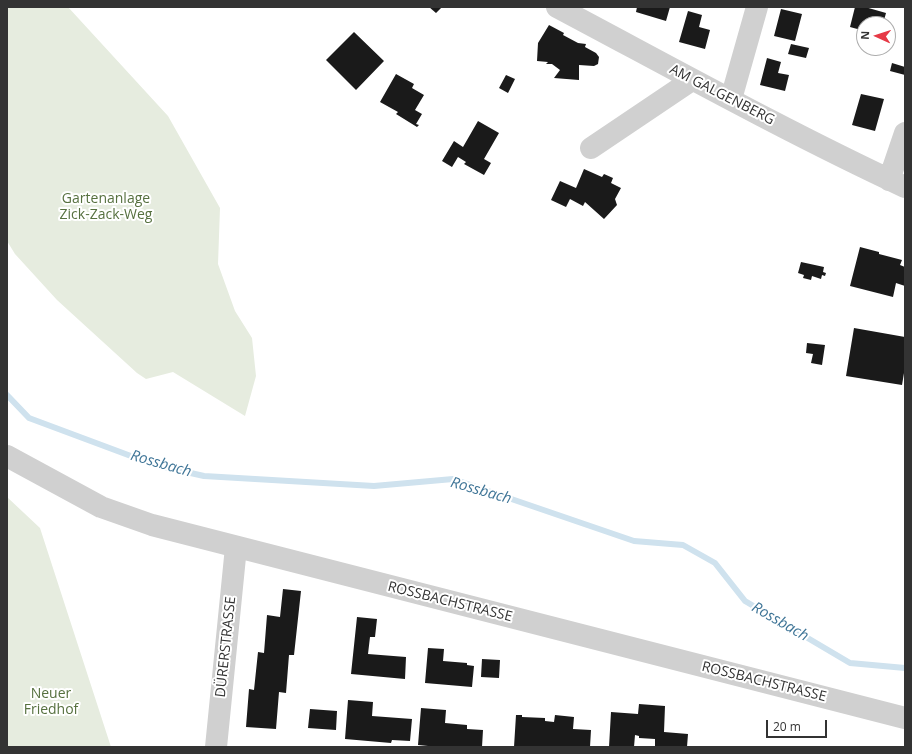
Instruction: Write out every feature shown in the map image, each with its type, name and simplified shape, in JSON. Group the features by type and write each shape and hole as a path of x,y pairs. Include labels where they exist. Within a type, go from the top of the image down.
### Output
{"street":[{"name":"AM GALGENBERG","path":"557,7 692,80 897,184 905,133"},
{"path":"731,99 757,7"},
{"path":"591,148 692,80"},
{"name":"ROSSBACHSTRASSE","path":"7,456 101,507 152,525 905,718"},
{"name":"DÜRERSTRASSE","path":"216,747 236,547"}],"green space":[{"name":"Gartenanlage Zick-Zack-Weg","path":"7,7 68,7 168,116 220,208 218,264 235,311 252,338 256,376 245,416 173,372 146,379 137,373 57,300 15,254 7,241"},
{"name":"Neuer Friedhof","path":"7,497 40,528 111,747 7,747"}],"building":[{"path":"429,7 442,7 436,13"},
{"path":"637,7 670,7 666,21 636,12"},
{"path":"855,7 865,7 886,13 885,16 856,16 856,29 850,27"},
{"path":"781,9 802,14 795,41 774,36"},
{"path":"688,11 702,15 699,27 710,30 705,49 679,42"},
{"path":"549,25 578,43 586,44 585,47 596,53 599,57 598,64 594,66 579,65 579,80 554,78 560,70 552,64 546,64 548,62 537,61 538,43"},
{"path":"354,32 384,61 356,90 326,60"},
{"path":"791,44 809,48 806,58 788,54"},
{"path":"767,58 781,62 778,73 789,75 785,91 760,85"},
{"path":"892,63 905,67 905,75 890,71"},
{"path":"396,74 414,84 412,88 424,95 415,110 422,114 416,124 419,125 417,127 396,114 398,112 380,102"},
{"path":"506,75 515,79 508,93 499,88"},
{"path":"861,94 884,99 875,131 852,125"},
{"path":"478,121 499,133 484,159 491,163 484,175 464,164 466,162 458,157 452,167 442,161 454,141 463,147"},
{"path":"584,169 602,177 604,174 613,178 611,183 621,188 615,199 617,205 604,219 585,202 583,206 570,199 566,207 551,200 560,181 576,188"},
{"path":"860,247 902,260 900,265 905,267 905,286 896,283 893,297 850,286"},
{"path":"801,262 824,267 823,272 826,273 825,276 822,275 821,279 812,276 811,280 803,278 804,275 798,273"},
{"path":"854,328 905,337 905,367 902,385 846,376"},
{"path":"807,343 825,345 822,365 811,363 813,354 806,353"},
{"path":"283,589 301,591 294,655 289,655 286,693 279,692 276,729 246,727 249,689 254,690 258,652 264,653 267,615 280,617"},
{"path":"357,617 377,619 375,637 370,637 368,654 406,657 405,679 351,674"},
{"path":"428,648 444,649 443,661 467,663 467,665 474,666 472,687 425,683"},
{"path":"482,659 500,660 499,678 481,677"},
{"path":"348,700 373,702 372,716 412,719 410,741 392,740 391,743 345,739"},
{"path":"639,704 665,706 664,732 688,734 687,747 655,747 655,739 639,738 639,736 635,735 634,747 609,747 611,712 638,714"},
{"path":"421,708 446,710 445,723 467,725 467,729 483,730 482,747 438,747 418,745"},
{"path":"310,709 337,711 336,730 308,728"},
{"path":"516,715 522,715 522,717 545,718 545,721 554,722 555,715 574,717 573,729 591,730 590,747 514,747"}],"waterway":[{"name":"Rossbach","path":"7,395 29,418 155,465 204,476 374,486 453,479 634,541 683,545 715,563 745,601 850,663 905,668"}]}
